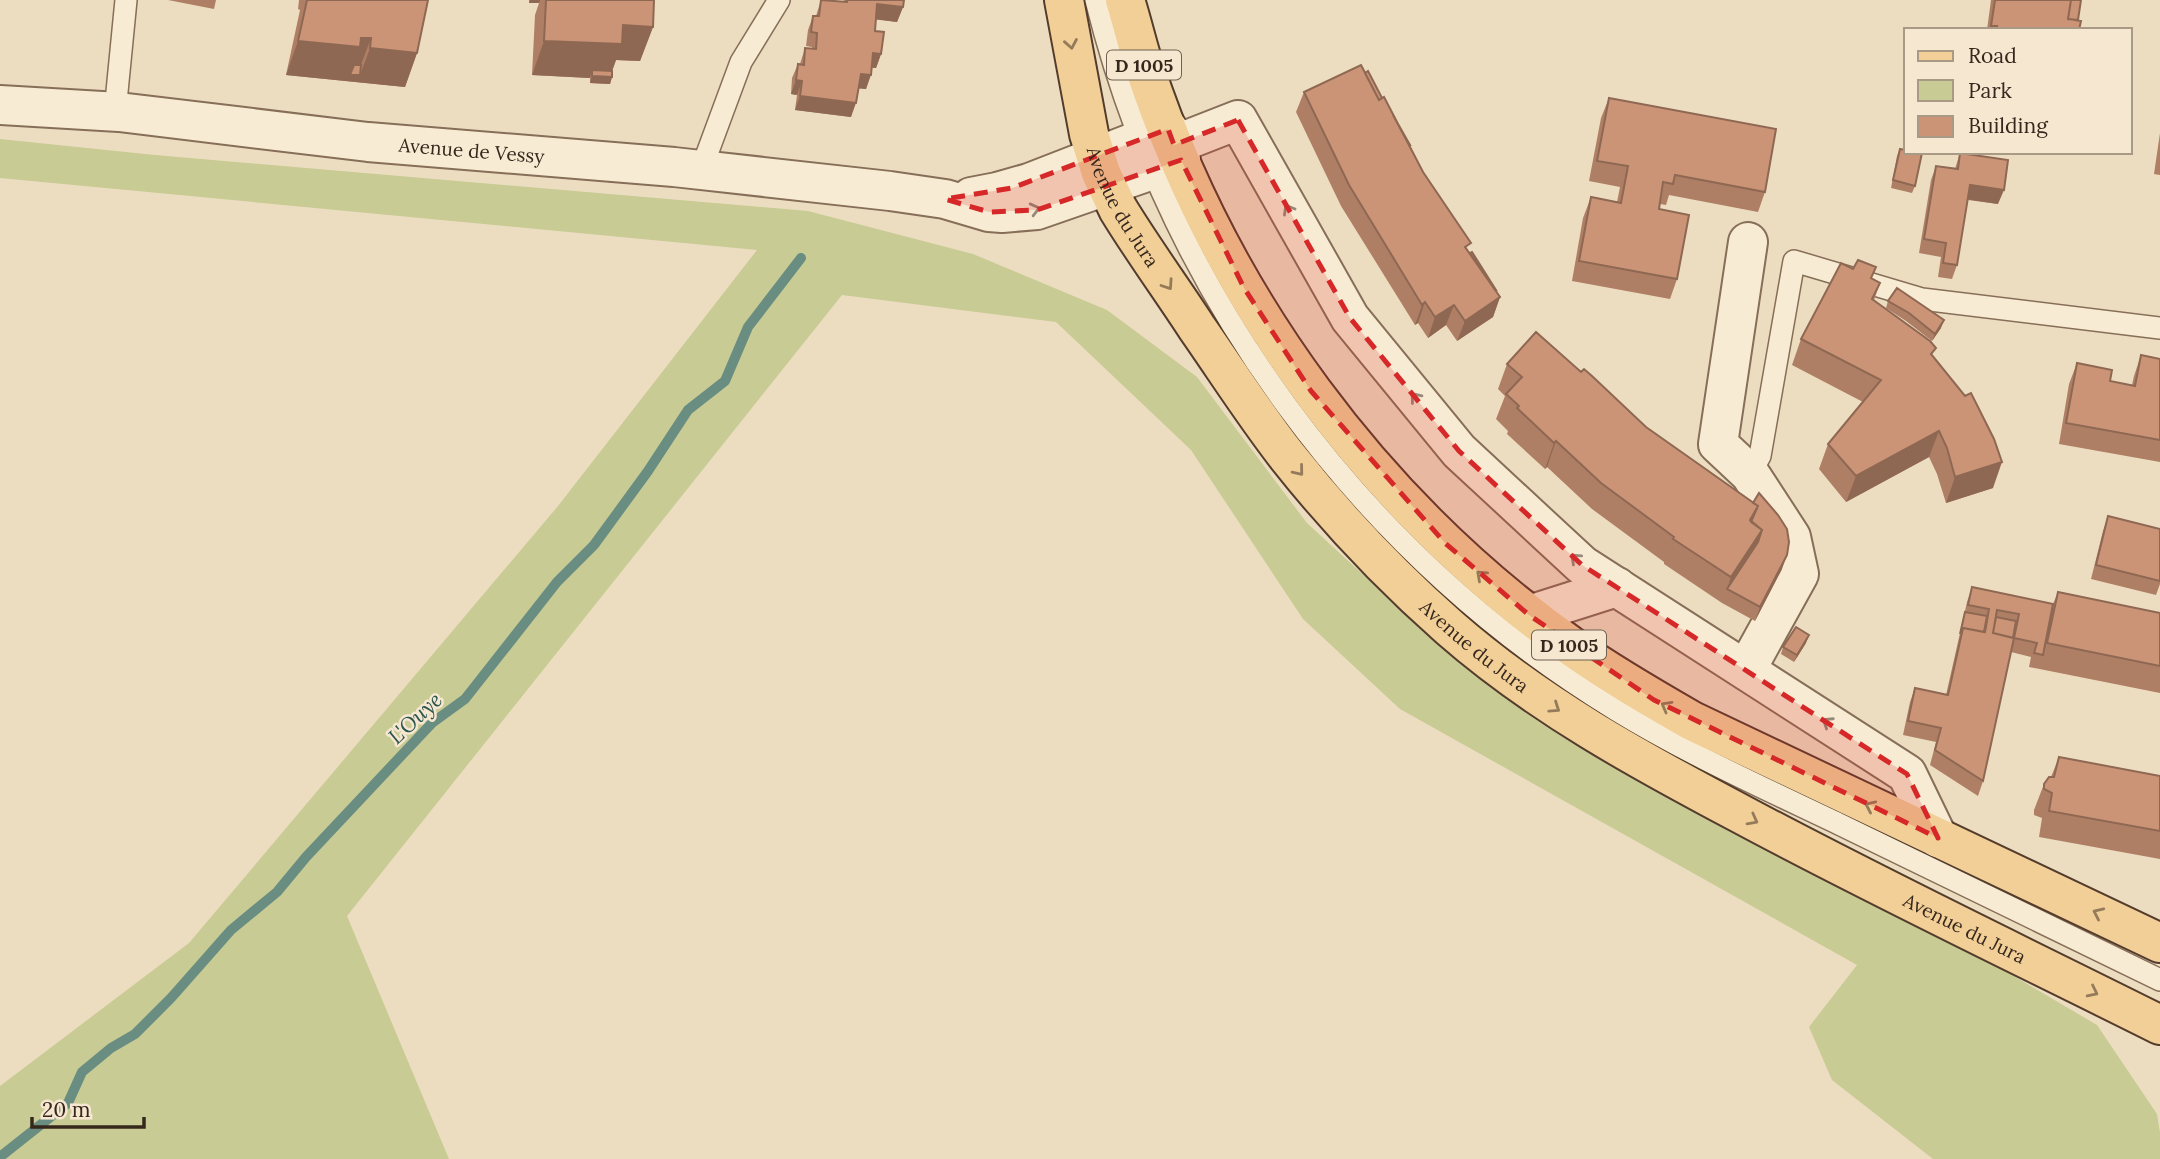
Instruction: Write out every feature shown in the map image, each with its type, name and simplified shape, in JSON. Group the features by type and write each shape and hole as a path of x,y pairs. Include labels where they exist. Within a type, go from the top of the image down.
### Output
{"main road":[{"name":"Avenue du Jura","path":"1064,0 1079,89 1101,172 1129,228 1287,455 1350,531 1452,630 1548,703 1641,761 1812,852 2160,1025"},
{"name":"D 1005","path":"1125,0 1144,65 1163,149 1207,216 1244,288 1311,391 1355,447 1445,543 1529,615 1614,675 1692,721 2160,943"}],"street":[{"name":"Avenue de Vessy","path":"0,106 115,112 368,142 701,170 890,191 945,200 989,212 1015,213 1037,210 1101,172 1238,120 1350,318 1458,451 1582,565 1617,587"},
{"path":"1746,670 1799,573 1791,537 1751,474 1718,444 1748,242"},
{"path":"1529,615 1617,587 1907,774 1938,838"}],"lane":[{"path":"115,112 126,0"},
{"path":"701,170 741,62 779,0"},
{"path":"1096,0 1117,75 1163,149 1179,229 1212,292 1265,377 1300,425 1337,471 1404,543 1487,618 1567,678 1657,734 2160,980"},
{"path":"1751,474 1760,456 1794,261 1922,299 2160,328"}],"highlighted area":[{"path":"1238,120 1350,318 1459,451 1582,565 1907,774 1938,838 1654,700 1529,615 1445,543 1311,391 1244,288 1181,160 1037,210 989,212 945,199 1012,188 1168,129 1174,145"}],"green space":[{"path":"0,139 155,155 808,211 973,254 1107,310 1197,377 1307,523 1420,627 1561,736 1917,919 2097,1025 2157,1114 2160,1159 1933,1159 1832,1080 1809,1027 1857,965 1400,709 1303,619 1191,450 1056,322 842,295 347,916 449,1159 0,1159 0,1086 189,943 558,506 757,250 0,178"}],"building":[{"path":"307,0 428,0 417,53 370,48 371,38 361,38 360,47 298,41"},
{"path":"546,0 654,0 653,27 623,25 622,44 544,41"},
{"path":"821,0 904,0 903,7 877,4 875,31 884,32 881,54 873,53 871,75 861,74 856,103 800,96 802,81 796,80 798,64 804,65 805,48 816,49 817,33 811,32 813,16 819,16"},
{"path":"1995,0 2071,0 2068,19 2081,21 2079,28 1991,26"},
{"path":"2071,0 2081,0 2078,20 2068,19"},
{"path":"354,65 361,65 360,75 350,75"},
{"path":"1361,65 1379,100 1384,97 1423,172 1471,243 1465,247 1500,297 1465,321 1454,305 1435,317 1425,302 1422,305 1349,185 1304,92"},
{"path":"592,70 612,71 612,77 592,76"},
{"path":"1368,71 1382,98 1379,100 1365,73"},
{"path":"1609,98 1776,129 1765,192 1675,175 1673,184 1663,182 1659,209 1689,215 1677,279 1579,261 1591,197 1621,203 1628,166 1597,161"},
{"path":"1900,149 1904,150 1904,154 1922,154 1915,186 1893,180"},
{"path":"1960,154 2008,160 2004,190 1970,185 1957,265 1943,263 1946,243 1924,239 1936,166 1958,169"},
{"path":"1472,252 1496,290 1470,253"},
{"path":"1858,260 1876,267 1871,278 1880,283 1872,299 1930,341 1936,348 1931,354 1965,396 1971,393 1994,439 2002,462 1955,477 1939,431 1856,476 1828,444 1881,380 1801,339 1841,263 1853,269"},
{"path":"1897,288 1944,320 1935,334 1909,313 1888,301"},
{"path":"1536,332 1581,372 1584,369 1646,427 1758,506 1750,520 1762,530 1731,577 1673,539 1674,537 1601,483 1517,408 1519,406 1506,394 1522,377 1507,364"},
{"path":"2141,355 2160,359 2160,440 2066,423 2077,363 2112,370 2110,381 2135,386"},
{"path":"1759,493 1787,529 1789,542 1787,555 1760,607 1727,589 1758,542 1762,530 1751,522 1758,506 1753,503"},
{"path":"2108,516 2160,529 2160,581 2096,565"},
{"path":"1972,587 2053,604 2043,655 2034,653 2037,643 2014,638 1983,781 1935,750 1941,728 1908,721 1915,688 1948,695 1963,628 1985,632 1989,609 1968,605","holes":["1997,610 2019,614 2014,638 1993,633"]},
{"path":"2058,592 2160,613 2160,666 2047,643"},
{"path":"1965,612 1987,616 1984,632 1963,628 1960,634"},
{"path":"1996,617 2016,621 2013,638 1993,633"},
{"path":"1796,627 1809,635 1797,655 1783,647"},
{"path":"2059,757 2160,776 2160,831 2049,811 2052,793 2044,789 2044,784 2049,777 2054,777"}],"waterway":[{"name":"L'Ouye","path":"0,1157 68,1103 82,1072 111,1048 135,1034 231,930 277,892 306,857 432,723 465,699 557,582 594,545 688,410 725,381 748,327 801,258"}]}
